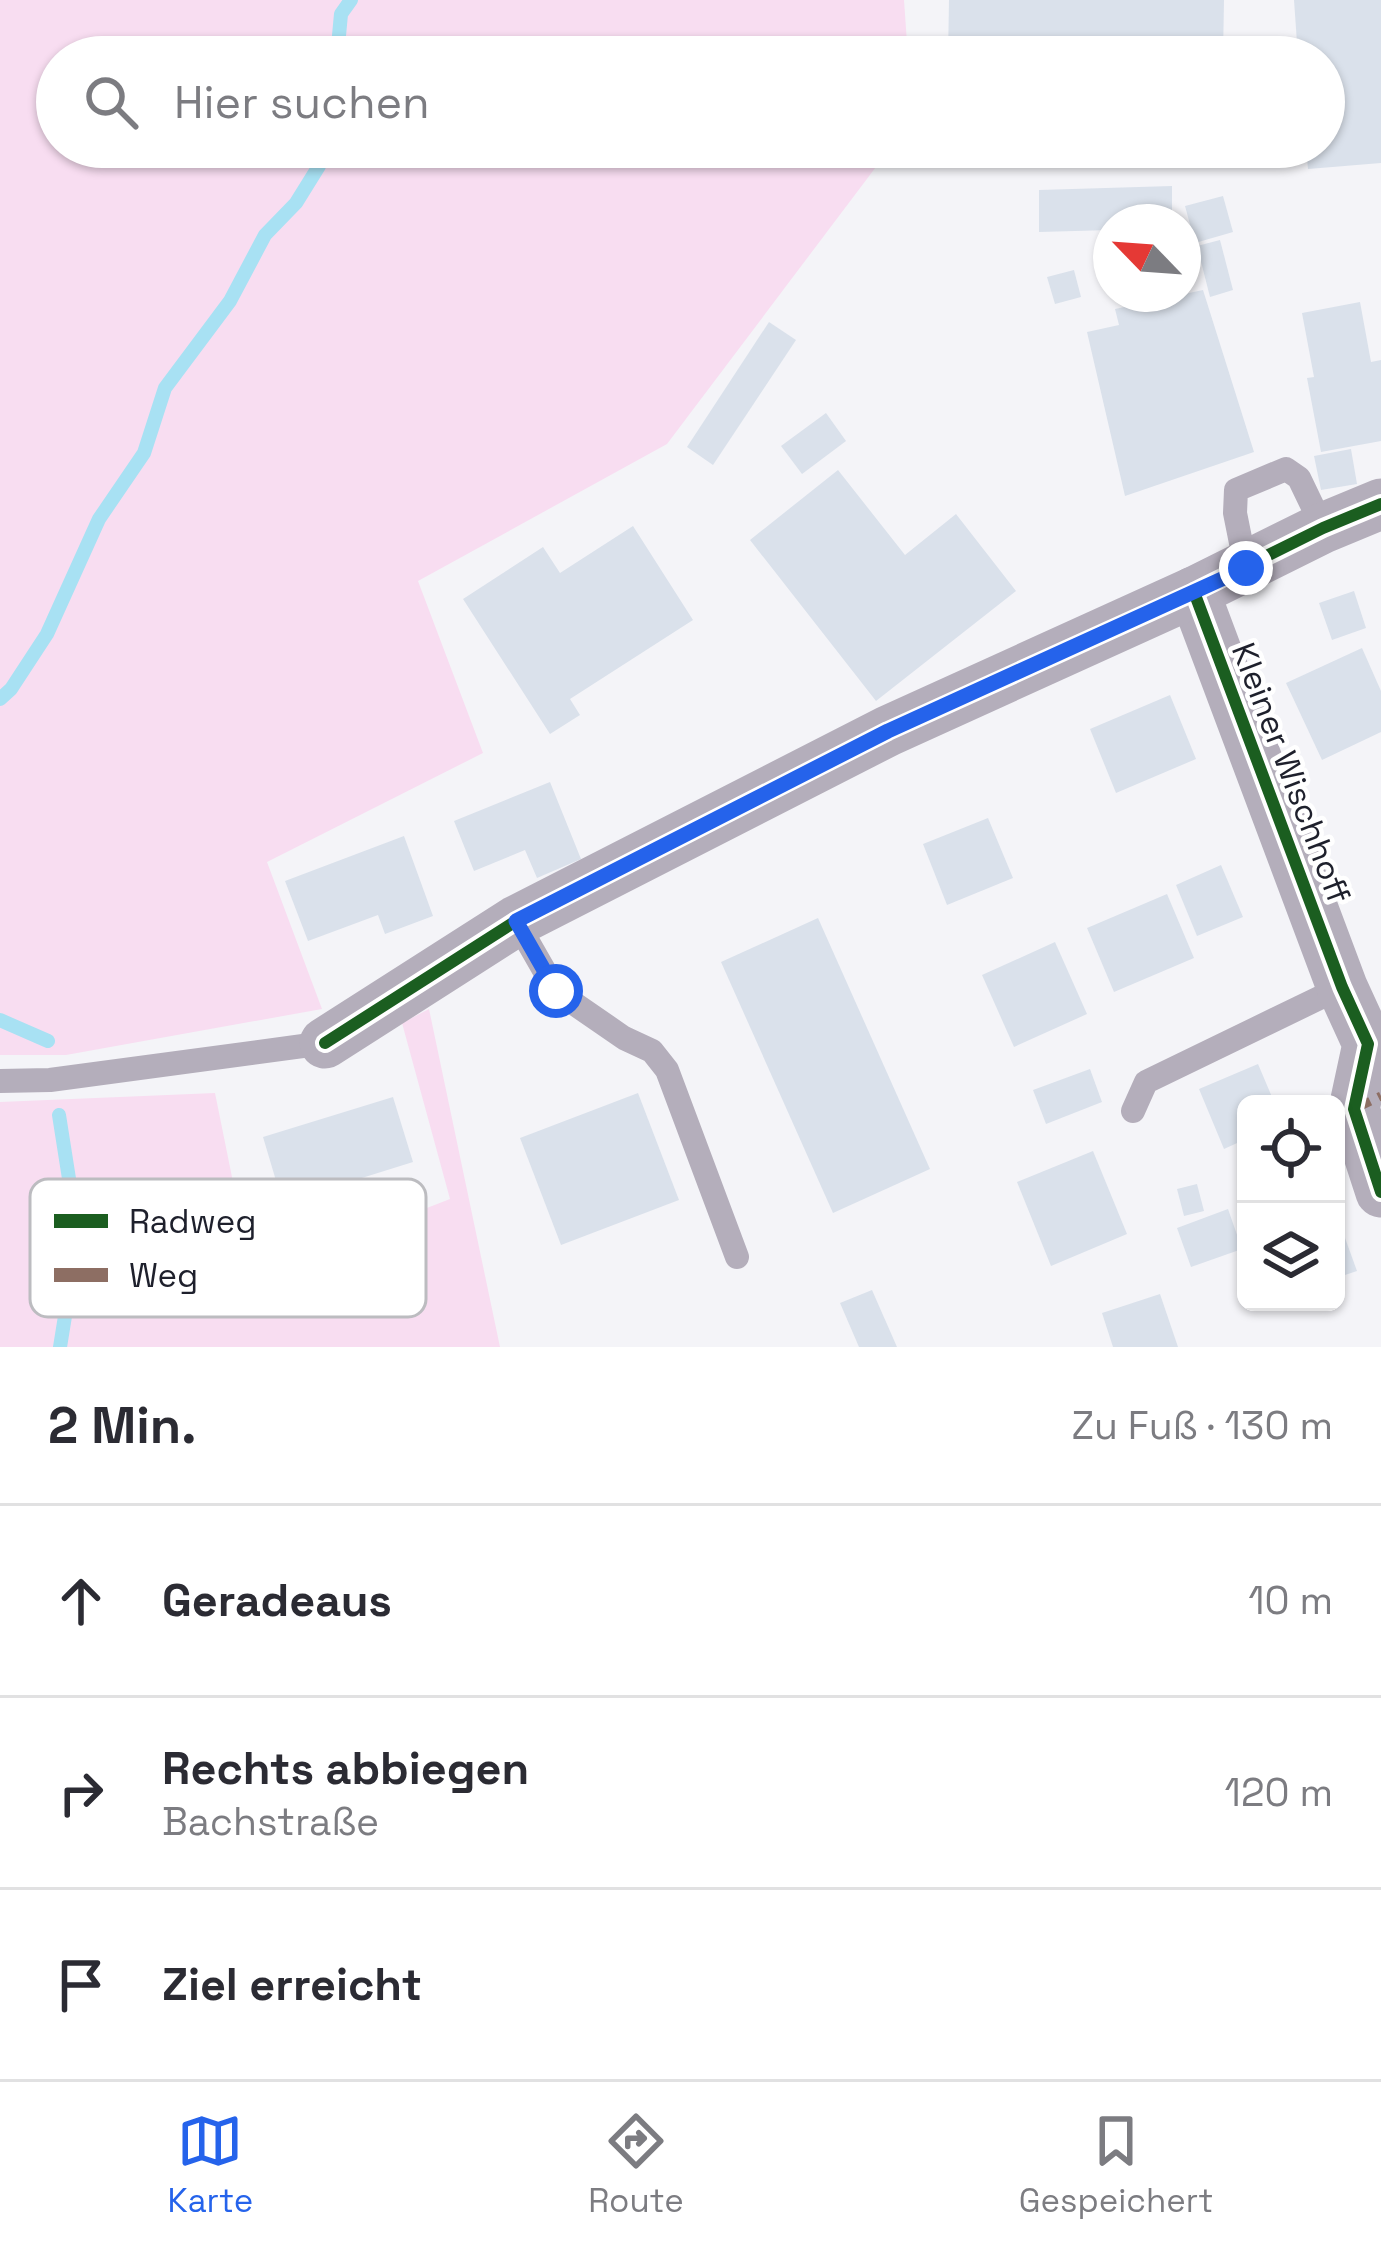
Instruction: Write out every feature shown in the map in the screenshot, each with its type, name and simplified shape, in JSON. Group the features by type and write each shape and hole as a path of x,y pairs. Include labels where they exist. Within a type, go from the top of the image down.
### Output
{"street":[{"path":"325,1043 516,921 888,731 1381,503"},
{"name":"Kleiner Wischhoff","path":"1194,592 1342,987 1368,1044 1367,1103 1381,1192"}],"lane":[{"path":"1246,568 1235,513 1236,490 1286,469 1299,478 1323,528"},
{"path":"516,921 556,991 652,1052 667,1070 737,1257"},
{"path":"1133,1111 1146,1082 1342,987"},
{"path":"0,1081 42,1080 325,1043"}],"shaded area":[{"path":"0,0 904,0 907,36 36,36 36,168 875,168 667,444 418,581 483,753 267,862 322,1009 66,1055 0,1055"},
{"path":"429,1009 500,1347 0,1347 0,1102 215,1093 232,1179 30,1179 30,1317 426,1317 426,1208 450,1199 402,1023"}],"building":[{"path":"949,0 1224,0 1223,36 948,36"},
{"path":"1294,0 1381,0 1381,163 1345,166 1345,36 1297,36"},
{"path":"1172,186 1172,204 1093,204 1093,230 1039,232 1039,190"},
{"path":"1223,196 1233,232 1201,241 1201,204 1193,204"},
{"path":"1220,240 1233,290 1210,297 1201,245"},
{"path":"1074,270 1081,297 1055,304 1047,277"},
{"path":"1201,290 1254,452 1125,496 1087,332 1119,325 1116,312 1201,312"},
{"path":"1360,302 1371,362 1381,360 1381,441 1321,452 1307,378 1314,377 1302,313"},
{"path":"769,322 796,340 713,465 687,447"},
{"path":"826,413 846,441 802,474 781,446"},
{"path":"1351,449 1357,484 1321,490 1314,456"},
{"path":"838,470 905,555 956,514 1016,591 876,701 750,540"},
{"path":"633,526 693,620 570,699 580,715 550,734 463,599 543,547 560,573"},
{"path":"1354,591 1366,628 1332,640 1319,603"},
{"path":"1362,648 1381,691 1381,732 1322,760 1286,683"},
{"path":"1170,695 1196,759 1116,793 1090,729"},
{"path":"550,782 581,859 537,878 525,850 474,871 454,821"},
{"path":"988,818 1013,878 947,905 923,844"},
{"path":"404,836 433,916 385,934 378,915 308,941 285,881"},
{"path":"1221,865 1243,917 1197,936 1176,885"},
{"path":"1167,894 1194,958 1114,992 1087,928"},
{"path":"818,918 930,1169 833,1213 721,962"},
{"path":"1055,942 1087,1014 1014,1047 982,975"},
{"path":"1258,1064 1271,1095 1237,1095 1237,1143 1224,1149 1199,1089"},
{"path":"1090,1069 1102,1102 1046,1124 1033,1090"},
{"path":"638,1093 679,1200 561,1245 520,1138"},
{"path":"393,1097 413,1162 359,1179 276,1179 263,1137"},
{"path":"1093,1151 1127,1234 1051,1266 1017,1182"},
{"path":"1197,1184 1204,1211 1184,1216 1177,1189"},
{"path":"1228,1209 1237,1251 1191,1267 1177,1228"},
{"path":"1345,1238 1357,1271 1345,1275"},
{"path":"872,1290 897,1347 859,1347 840,1303"},
{"path":"1160,1294 1178,1347 1113,1347 1102,1313"}],"waterway":[{"path":"339,36 341,14 351,0"},
{"path":"0,699 47,634 99,519 144,453 165,388 230,301 265,235 296,203 318,168"},
{"path":"0,1020 48,1041"},
{"path":"59,1115 69,1179"},
{"path":"60,1347 65,1317"}],"marked path":[{"path":"1354,1109 1381,1096"}],"cycle path":[{"path":"325,1043 516,921 888,731 1381,504"},
{"path":"1194,592 1342,987 1368,1044 1354,1109 1381,1192"}],"route":[{"path":"556,991 516,921 888,731 1246,568"}]}
